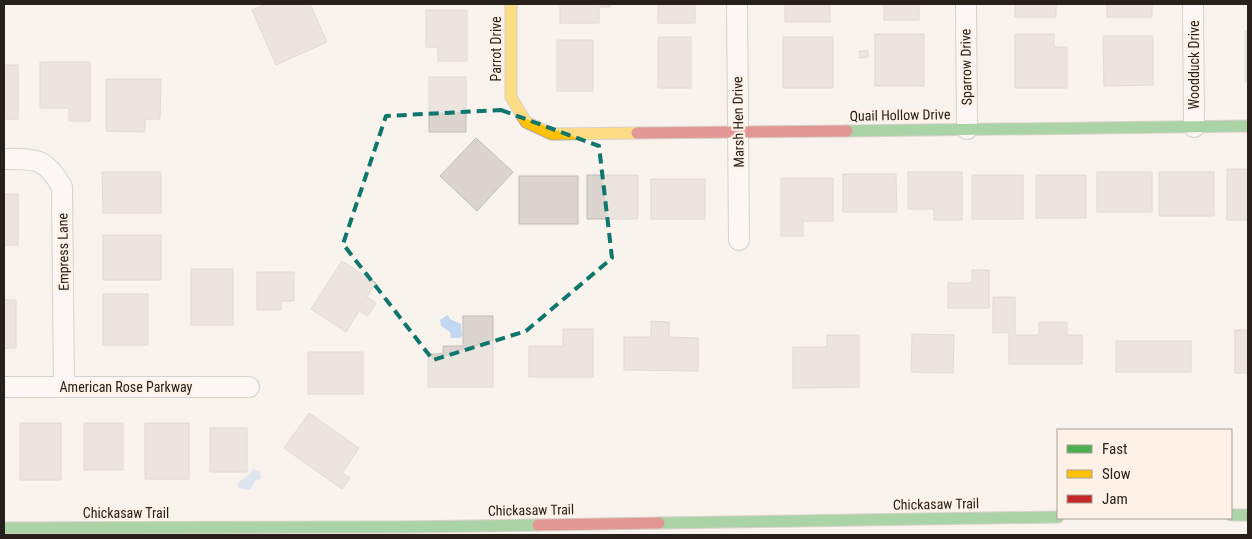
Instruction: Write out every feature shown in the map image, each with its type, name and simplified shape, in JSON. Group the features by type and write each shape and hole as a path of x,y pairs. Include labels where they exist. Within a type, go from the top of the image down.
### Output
{"street":[{"name":"Parrot Drive","path":"511,4 511,97 526,122 552,134"},
{"name":"Marsh Hen Drive","path":"737,4 739,240"},
{"name":"Sparrow Drive","path":"966,4 967,129"},
{"name":"Woodduck Drive","path":"1194,4 1194,127"},
{"name":"Quail Hollow Drive","path":"552,134 1248,126"},
{"name":"Empress Lane","path":"4,159 34,159 53,171 62,187 64,388"},
{"name":"American Rose Parkway","path":"4,387 249,388"},
{"path":"1232,515 1248,514"},
{"name":"Chickasaw Trail","path":"4,528 401,527 1057,517"}],"highlighted area":[{"path":"501,110 599,146 612,258 526,331 433,360 343,244 386,116"}],"water":[{"path":"448,315 450,319 461,324 462,336 460,338 451,338 450,332 441,326 440,320"},
{"path":"253,469 260,471 261,479 256,480 250,490 238,488 238,482 249,475"}],"building":[{"path":"266,4 310,4 327,42 276,65 252,10"},
{"path":"560,4 610,4 610,7 599,7 599,23 560,23"},
{"path":"658,4 695,4 695,23 658,23"},
{"path":"785,4 830,4 830,22 785,22"},
{"path":"884,4 919,4 919,20 884,20"},
{"path":"1015,4 1056,4 1056,17 1015,17"},
{"path":"1107,4 1152,4 1152,17 1107,17"},
{"path":"426,10 467,10 467,61 438,61 438,47 426,47"},
{"path":"1245,31 1248,31 1248,82 1245,82"},
{"path":"875,34 924,34 924,86 875,86"},
{"path":"1015,34 1054,34 1054,47 1067,47 1067,88 1015,88"},
{"path":"1103,36 1153,36 1153,85 1104,86"},
{"path":"658,37 691,37 691,88 658,88"},
{"path":"783,37 833,37 833,88 783,88"},
{"path":"557,40 593,40 593,91 557,91"},
{"path":"859,51 868,51 868,57 860,58"},
{"path":"40,62 90,62 90,121 69,121 69,108 40,108"},
{"path":"4,65 18,65 18,119 4,119"},
{"path":"429,77 466,77 466,132 429,132"},
{"path":"106,79 161,79 160,119 145,119 145,132 106,131"},
{"path":"476,138 513,172 477,211 440,176"},
{"path":"1227,169 1248,169 1248,220 1227,220"},
{"path":"102,172 161,172 161,213 103,213"},
{"path":"908,172 962,172 962,220 934,220 934,209 908,209"},
{"path":"1097,172 1152,172 1152,212 1097,212"},
{"path":"1159,172 1214,172 1214,216 1159,216"},
{"path":"843,174 896,174 897,212 843,212"},
{"path":"587,175 638,175 638,219 587,219"},
{"path":"972,175 1023,175 1023,219 972,219"},
{"path":"1036,175 1086,175 1086,218 1036,218"},
{"path":"519,176 578,176 578,224 519,224"},
{"path":"781,178 833,178 833,221 803,221 803,236 781,236"},
{"path":"651,179 705,179 705,219 651,219"},
{"path":"4,194 18,194 18,245 4,245"},
{"path":"103,235 161,235 161,280 103,280"},
{"path":"342,261 376,283 367,297 376,303 368,316 359,311 346,332 311,309"},
{"path":"191,269 233,269 233,325 191,325"},
{"path":"972,270 989,270 989,308 948,308 948,283 972,283"},
{"path":"257,272 294,272 294,301 281,301 281,310 257,310"},
{"path":"103,294 148,294 148,345 103,345"},
{"path":"993,297 1015,297 1015,335 1039,335 1039,322 1067,322 1067,335 1082,335 1082,364 1009,364 1009,332 993,333"},
{"path":"4,300 16,300 16,348 4,348"},
{"path":"463,316 493,316 493,387 428,387 428,354 443,354 443,346 463,346"},
{"path":"651,321 669,322 669,337 698,338 698,371 624,370 624,337 651,337"},
{"path":"563,329 593,329 593,377 529,377 529,346 563,346"},
{"path":"1235,330 1248,330 1248,373 1235,373"},
{"path":"912,334 954,335 953,373 911,372"},
{"path":"827,335 859,335 859,387 793,388 793,347 827,347"},
{"path":"1116,341 1191,341 1191,372 1116,372"},
{"path":"308,352 363,352 363,394 308,394"},
{"path":"309,413 359,448 342,473 350,478 342,489 284,448"},
{"path":"20,423 61,423 61,480 20,480"},
{"path":"84,423 123,423 123,470 84,470"},
{"path":"145,423 189,423 189,479 145,479"},
{"path":"210,428 247,428 247,472 210,472"}],"traffic: fast":[{"path":"847,131 1248,126"},
{"path":"1232,515 1248,515"},
{"path":"659,523 1057,517"},
{"path":"4,528 538,525"}],"traffic: slow":[{"path":"511,4 511,97 526,122 552,134 637,133"}],"traffic: jam":[{"path":"637,133 847,131"},
{"path":"538,525 659,523"}]}
